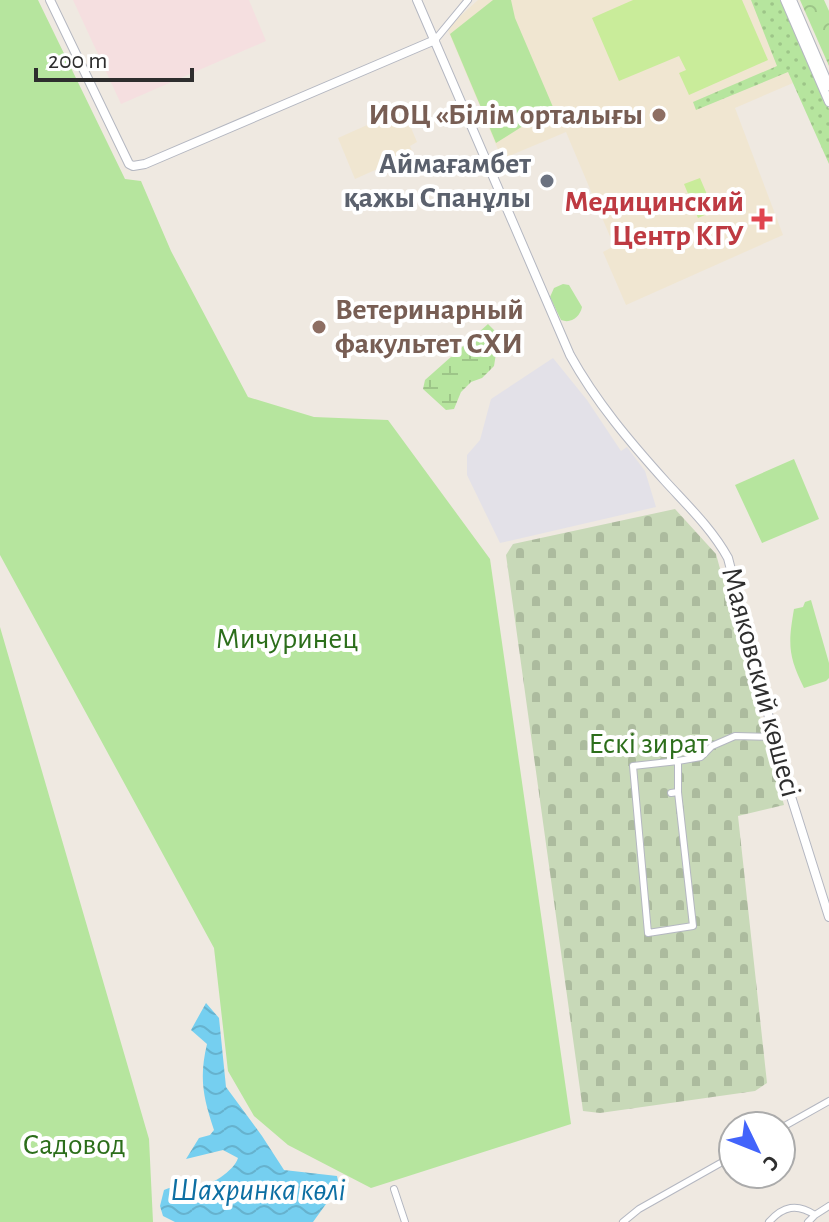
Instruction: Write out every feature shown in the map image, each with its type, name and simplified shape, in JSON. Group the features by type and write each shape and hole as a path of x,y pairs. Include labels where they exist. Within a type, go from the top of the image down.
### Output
{"main road":[{"path":"50,0 129,164 133,166 145,164 435,40"},
{"name":"Маяковский көшесі","path":"417,0 558,333 589,390 713,534 728,558 774,737 829,917"},
{"path":"785,0 829,102"},
{"path":"792,0 829,86"}],"street":[{"path":"435,40 468,0"},
{"path":"678,761 674,793 693,926 648,933 633,766 701,757 712,746 735,736 774,737"},
{"path":"797,1119 829,1101"},
{"path":"623,1222 639,1209 717,1165"},
{"path":"394,1189 405,1222"},
{"path":"769,1222 791,1206 804,1207 815,1215"},
{"path":"808,1222 829,1206"}],"shaded area":[{"path":"73,0 249,0 266,41 121,104"},
{"path":"478,0 758,0 793,83 735,108 783,235 626,305 603,252 614,246 566,132 502,159 447,28"},
{"path":"403,109 417,142 410,146 413,153 355,179 338,138"},
{"path":"553,358 587,400 621,451 627,447 645,471 656,507 500,543 467,475 467,455 480,440 491,399"}],"green space":[{"name":"Мичуринец","path":"0,0 38,0 125,179 141,181 171,251 248,397 314,417 388,420 490,559 571,1124 371,1188 288,1145 254,1116 228,1071 214,948 0,555"},
{"path":"493,0 511,0 515,18 553,107 496,143 450,34"},
{"path":"633,0 742,0 768,60 689,95 679,73 686,70 679,56 619,81 592,18"},
{"path":"751,0 784,0 829,109 829,164 788,72 696,110 693,102 777,66"},
{"path":"800,0 824,0 829,11 829,66"},
{"path":"700,178 714,211 698,218 684,184"},
{"path":"569,285 582,307 577,317 568,321 561,320 550,297 554,288"},
{"path":"488,324 499,335 494,366 461,392 454,409 446,410 423,389 425,380"},
{"path":"794,459 819,519 762,543 735,485"},
{"name":"Ескі зират","path":"675,509 716,554 784,805 738,816 767,1083 755,1091 600,1113 583,1111 506,555 513,544"},
{"path":"811,600 829,663 829,678 804,688 792,658 791,632 794,609 803,607 805,602"},
{"name":"Садовод","path":"0,627 149,1139 153,1222 0,1222"}],"water":[{"name":"Шахринка көлі","path":"206,1003 219,1018 226,1087 284,1170 337,1176 339,1186 313,1222 175,1222 163,1216 160,1206 164,1190 208,1184 227,1173 238,1158 223,1150 186,1159 199,1138 210,1135 214,1130 203,1087 207,1044 191,1030"}],"place":[{"name":"ИОЦ «Білім орталығы","path":"659,115"},
{"name":"Аймағамбет қажы Спанұлы","path":"547,181"},
{"name":"Медицинский Центр КГУ","path":"762,219"},
{"name":"Ветеринарный факультет СХИ","path":"319,327"}]}
